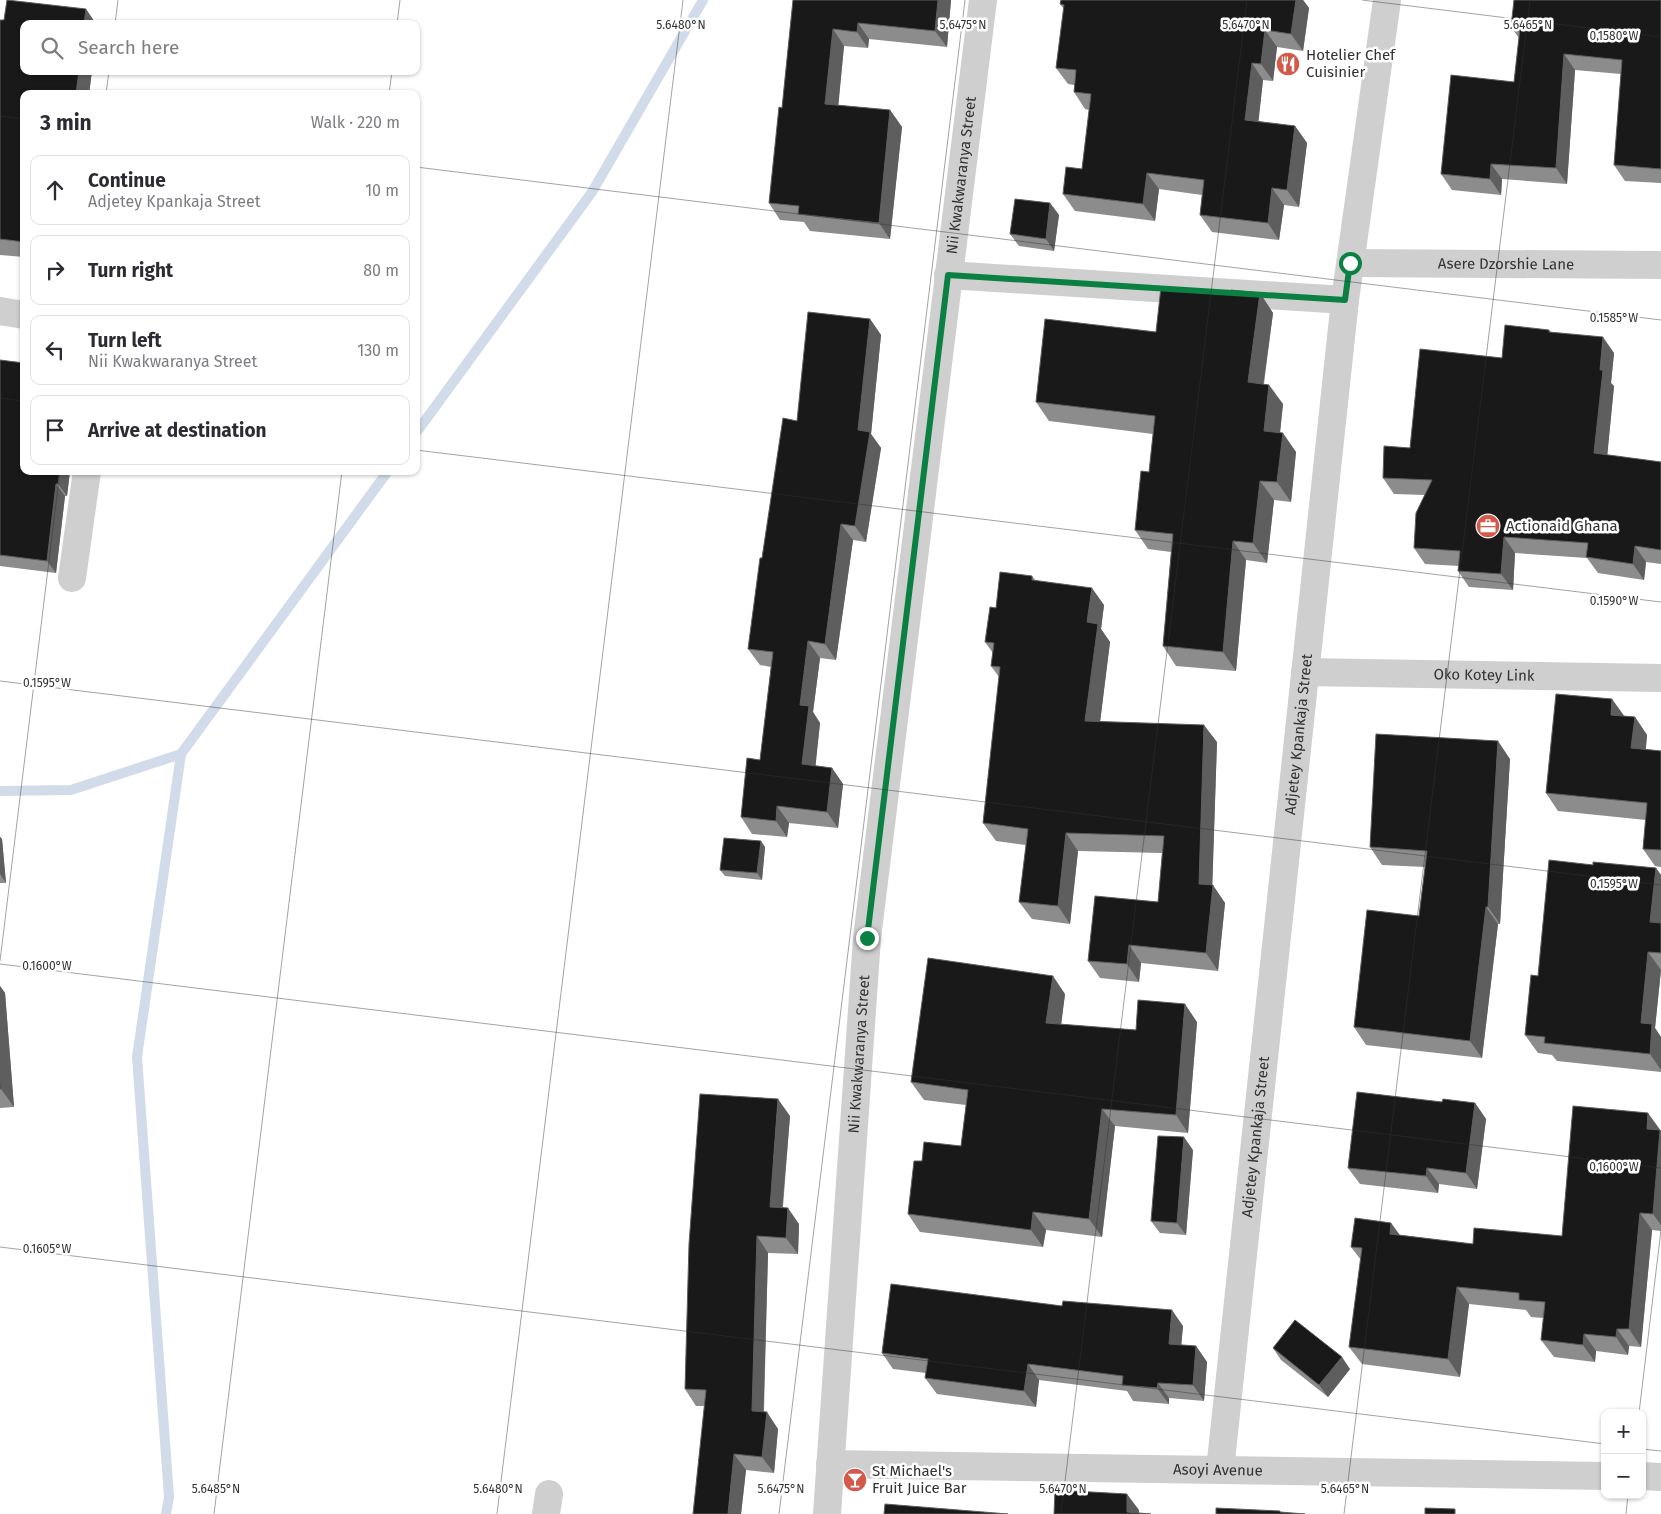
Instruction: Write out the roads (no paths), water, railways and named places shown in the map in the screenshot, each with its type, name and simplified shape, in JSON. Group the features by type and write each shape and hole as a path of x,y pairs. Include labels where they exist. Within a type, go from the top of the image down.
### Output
{"street":[{"name":"Nii Kwakwaranya Street","path":"827,1514 867,938 983,0"},
{"name":"Adjetey Kpankaja Street","path":"1220,1470 1345,300 1387,0"},
{"name":"Asere Dzorshie Lane","path":"1350,263 1661,265"},
{"path":"948,275 1345,300"},
{"path":"0,311 20,314"},
{"path":"72,578 86,475"},
{"name":"Oko Kotey Link","path":"1305,672 1661,678"},
{"name":"Asoyi Avenue","path":"830,1464 1601,1476"},
{"path":"1646,1476 1661,1477"}],"waterway":[{"path":"420,428 592,192 703,0"},
{"path":"166,1514 169,1497 137,1057 181,754 385,475"},
{"path":"0,791 71,790 181,754"}],"place":[{"name":"Hotelier Chef Cuisinier","path":"1288,64"},
{"name":"Actionaid Ghana","path":"1488,526"},
{"name":"St Michael's Fruit Juice Bar","path":"855,1480"}]}
